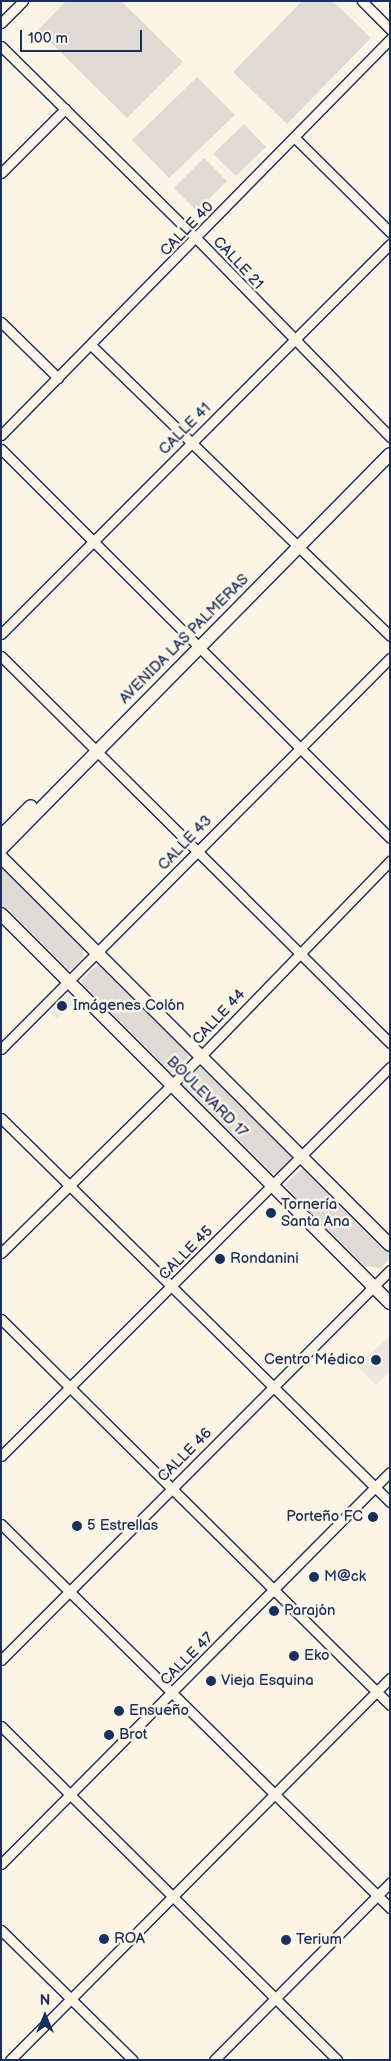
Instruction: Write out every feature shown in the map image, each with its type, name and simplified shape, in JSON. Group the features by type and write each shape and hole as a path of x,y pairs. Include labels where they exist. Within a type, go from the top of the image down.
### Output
{"main road":[{"name":"AVENIDA LAS PALMERAS","path":"296,544 390,444"},
{"name":"AVENIDA LAS PALMERAS","path":"1,836 93,748 296,544 390,454"},
{"name":"AVENIDA LAS PALMERAS","path":"1,849 93,748"},
{"name":"BOULEVARD 17","path":"1,857 303,1156 390,1245"},
{"name":"BOULEVARD 17","path":"1,914 390,1303"}],"street":[{"path":"1,23 23,1"},
{"path":"362,1 390,29"},
{"name":"CALLE 40","path":"1,435 197,239 390,39"},
{"name":"CALLE 21","path":"1,46 197,239 292,340 390,437"},
{"path":"1,173 65,109"},
{"path":"294,137 390,232"},
{"name":"CALLE 41","path":"1,634 292,340 390,244"},
{"path":"1,322 58,378"},
{"path":"91,345 390,636"},
{"path":"1,449 390,838"},
{"path":"1,656 390,1043"},
{"name":"CALLE 43","path":"1,1049 99,953 197,851 390,658"},
{"name":"CALLE 44","path":"1,1254 201,1056 299,952 390,861"},
{"name":"CALLE 45","path":"1,1456 390,1067"},
{"path":"1,1118 390,1502"},
{"name":"CALLE 46","path":"1,1660 390,1270"},
{"path":"1,1319 273,1592 390,1705"},
{"name":"CALLE 47","path":"1,1864 173,1693 390,1472"},
{"path":"1,1524 390,1908"},
{"path":"10,2060 390,1678"},
{"path":"1,1726 337,2060"},
{"path":"214,2060 390,1883"},
{"path":"1,1930 133,2060"}],"shaded area":[{"path":"66,1 121,1 183,62 127,118 38,30"},
{"path":"302,1 333,1 371,38 287,124 233,72"},
{"path":"197,77 235,115 169,178 132,140"},
{"path":"244,124 266,147 236,176 213,154"},
{"path":"204,158 227,181 197,211 174,188"},
{"path":"1,865 83,947 83,957 71,970 62,970 1,911"},
{"path":"102,965 189,1051 187,1059 173,1072 168,1073 80,986 82,980 96,966"},
{"name":"Imágenes Colón","path":"67,994 75,1001 57,1019 50,1012"},
{"path":"201,1067 206,1068 292,1156 289,1162 277,1173 270,1174 180,1087 183,1079"},
{"path":"304,1167 390,1249 388,1260 381,1268 364,1266 288,1193 287,1182"},
{"name":"Centro Médico","path":"390,1336 390,1371 376,1385 357,1366"}],"place":[{"name":"Imágenes Colón","path":"62,1006"},
{"name":"Tornería Santa Ana","path":"271,1213"},
{"name":"Rondanini","path":"220,1259"},
{"name":"Centro Médico","path":"376,1360"},
{"name":"Porteño FC","path":"373,1517"},
{"name":"5 Estrellas","path":"77,1526"},
{"name":"M@ck","path":"314,1577"},
{"name":"Parajón","path":"274,1611"},
{"name":"Eko","path":"294,1656"},
{"name":"Vieja Esquina","path":"211,1681"},
{"name":"Ensueño","path":"119,1711"},
{"name":"Brot","path":"109,1735"},
{"name":"ROA","path":"104,1939"},
{"name":"Terium","path":"286,1940"}]}
